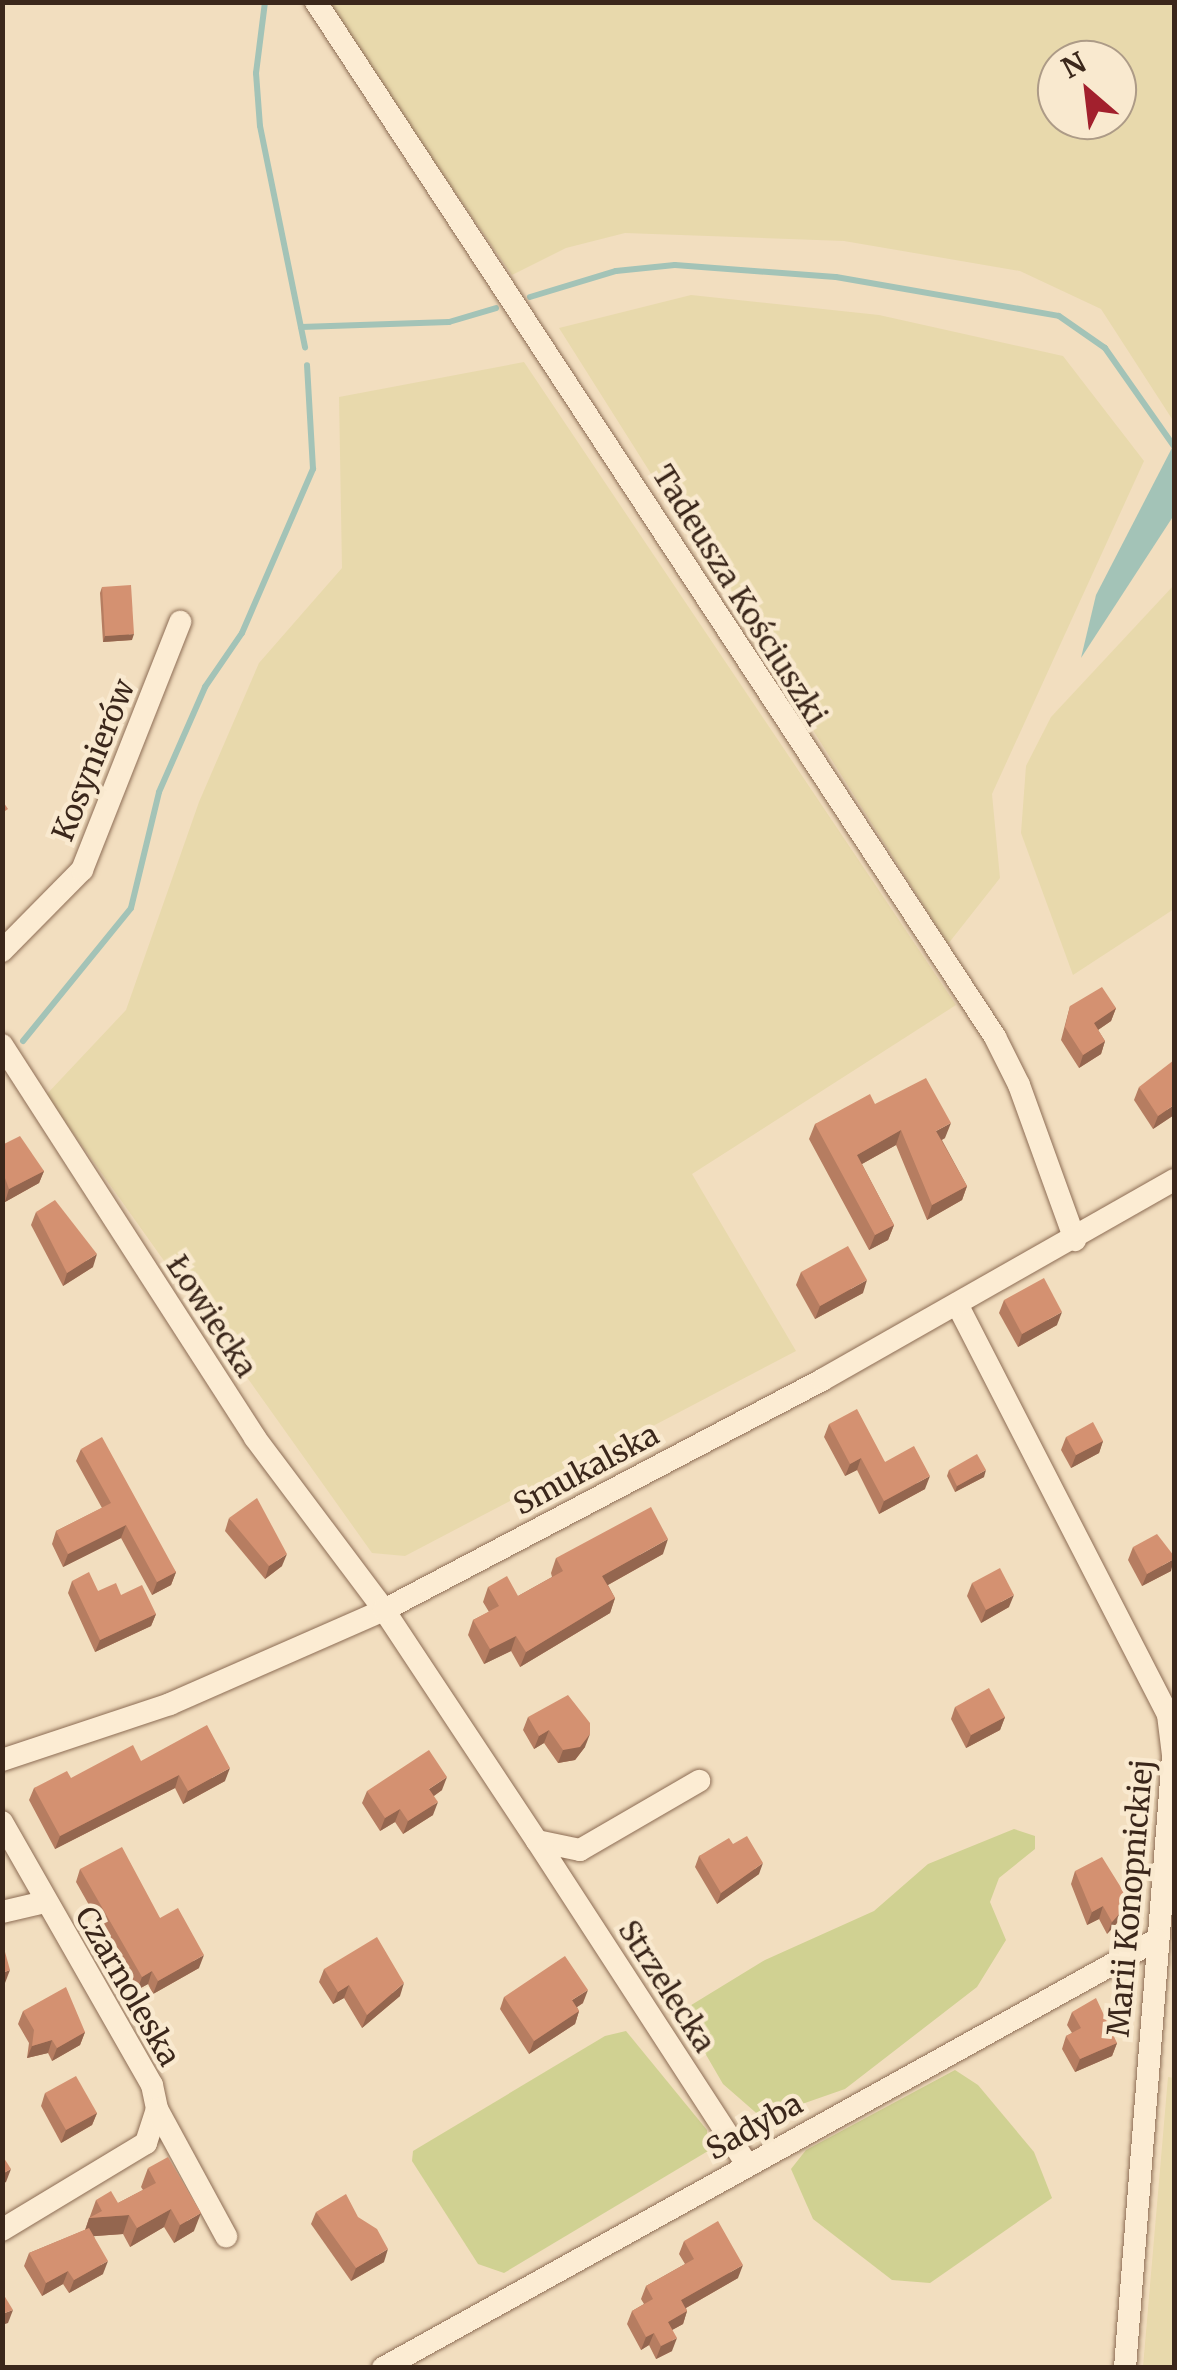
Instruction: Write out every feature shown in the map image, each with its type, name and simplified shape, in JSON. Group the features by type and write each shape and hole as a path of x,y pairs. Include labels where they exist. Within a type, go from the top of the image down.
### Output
{"street":[{"name":"Tadeusza Kościuszki","path":"316,2 995,1038 1020,1085 1075,1240"},
{"name":"Kosynierów","path":"2,950 82,870 180,622"},
{"name":"Łowiecka","path":"2,1046 255,1438 384,1610"},
{"name":"Smukalska","path":"2,1760 170,1704 384,1610 1075,1240 1174,1180"},
{"name":"Marii Konopnickiej","path":"957,1304 1168,1714 1173,1754 1125,2368"},
{"name":"Strzelecka","path":"384,1610 747,2164"},
{"path":"537,1841 580,1850 699,1780"},
{"name":"Czarnoleska","path":"2,1822 152,2086 157,2109 146,2143 2,2230"},
{"path":"2,1912 45,1902"},
{"name":"Sadyba","path":"382,2368 1156,1940"},
{"path":"157,2109 226,2236"}],"shaded area":[{"path":"325,3 1174,3 1174,422 1101,309 1020,271 844,241 625,233 566,248 512,275"},
{"path":"691,295 879,315 1063,356 1144,461 992,794 1000,878 948,944 559,328"},
{"path":"524,362 956,1005 692,1174 796,1351 405,1556 372,1553 46,1095 126,1010 199,802 259,663 342,568 339,397"},
{"path":"1174,444 1174,515 1081,658 1096,595"},
{"path":"1174,585 1174,909 1073,975 1021,833 1026,766 1051,717"},
{"path":"1168,2077 1174,2078 1174,2367 1143,2367"}],"green space":[{"path":"1014,1829 1035,1836 1035,1849 999,1878 990,1902 1006,1940 977,1987 845,2089 762,2118 723,2084 687,2022 688,2007 765,1960 874,1911 928,1864"},
{"path":"626,2031 707,2130 708,2151 504,2273 478,2264 412,2161 413,2151 605,2036"},
{"path":"955,2070 978,2085 1034,2152 1052,2198 930,2283 892,2280 813,2219 791,2169 806,2150"}],"building":[{"path":"131,585 134,634 105,636 102,587"},
{"path":"1102,987 1116,1008 1094,1023 1105,1041 1083,1055 1065,1027 1070,1006"},
{"path":"1174,1060 1174,1105 1158,1116 1139,1087"},
{"path":"926,1078 951,1123 936,1131 967,1186 932,1205 901,1130 857,1155 894,1225 875,1235 815,1124 870,1094 875,1104"},
{"path":"20,1136 44,1171 9,1189 2,1170 2,1145"},
{"path":"55,1200 97,1254 67,1273 36,1212"},
{"path":"848,1246 867,1280 820,1306 801,1272"},
{"path":"1044,1278 1062,1312 1022,1334 1004,1300"},
{"path":"857,1409 885,1462 914,1446 930,1476 884,1501 861,1458 850,1464 829,1424"},
{"path":"1093,1422 1103,1441 1076,1455 1066,1437"},
{"path":"102,1437 176,1572 157,1582 126,1525 68,1554 56,1531 111,1503 81,1449"},
{"path":"977,1454 986,1470 957,1486 949,1470"},
{"path":"257,1498 287,1554 269,1566 229,1518"},
{"path":"651,1507 668,1539 602,1576 615,1598 526,1652 516,1636 490,1649 473,1620 499,1606 488,1587 507,1576 518,1596 563,1571 556,1558"},
{"path":"1157,1534 1174,1559 1147,1574 1133,1547"},
{"path":"1000,1568 1014,1595 986,1610 972,1583"},
{"path":"89,1572 98,1591 116,1583 121,1595 142,1585 156,1614 100,1640 72,1581"},
{"path":"989,1688 1005,1717 971,1735 955,1707"},
{"path":"568,1695 590,1723 590,1734 580,1747 563,1750 549,1730 539,1736 528,1717"},
{"path":"207,1725 230,1768 188,1791 179,1775 60,1836 34,1788 67,1771 71,1778 133,1745 141,1761"},
{"path":"429,1750 447,1777 429,1789 438,1802 408,1821 400,1809 385,1818 367,1791"},
{"path":"747,1836 763,1863 721,1893 699,1856 729,1838 733,1844"},
{"path":"122,1847 160,1918 178,1908 204,1955 158,1981 152,1971 142,1977 80,1869"},
{"path":"1102,1857 1130,1902 1112,1922 1103,1906 1092,1912 1075,1871"},
{"path":"377,1937 404,1983 367,2015 349,1985 338,1992 324,1969"},
{"path":"2,1941 10,1970 2,1973"},
{"path":"565,1956 588,1990 572,2000 579,2011 534,2041 504,1997"},
{"path":"66,1987 85,2032 57,2048 52,2040 32,2046 34,2030 23,2011"},
{"path":"1096,1998 1117,2043 1080,2059 1066,2036 1081,2028 1072,2012"},
{"path":"76,2076 97,2113 66,2130 45,2093"},
{"path":"2,2155 11,2169 2,2174"},
{"path":"168,2157 201,2213 180,2225 171,2209 137,2228 129,2215 89,2218 102,2211 96,2200 111,2191 118,2203 156,2183 148,2168"},
{"path":"346,2194 358,2217 377,2229 388,2249 356,2268 316,2212"},
{"path":"718,2221 743,2265 681,2300 687,2311 668,2322 677,2338 661,2346 654,2333 646,2337 632,2311 653,2299 646,2286 694,2259 684,2241"},
{"path":"89,2228 108,2261 74,2280 68,2271 46,2283 29,2253"},
{"path":"2,2292 13,2310 2,2314"}],"waterway":[{"path":"265,2 256,73 260,126 305,347"},
{"path":"530,297 616,271 675,265 836,277 1059,316 1105,348 1174,446"},
{"path":"301,327 449,322 496,308"},
{"path":"23,1041 131,908 159,792 205,687 242,633 313,469 307,365"}]}
